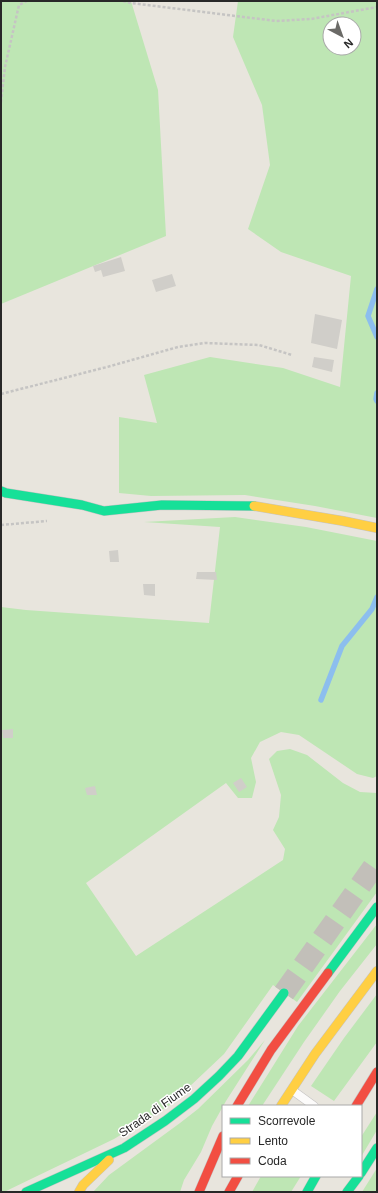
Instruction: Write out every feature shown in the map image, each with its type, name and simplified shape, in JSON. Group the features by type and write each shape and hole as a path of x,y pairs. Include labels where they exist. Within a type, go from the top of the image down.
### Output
{"main road":[{"path":"1,491 82,505 104,511 162,505 254,506 377,528"},
{"path":"238,1105 271,1050 377,907"},
{"path":"282,1105 340,1018 377,971"},
{"name":"Strada di Fiume","path":"26,1192 124,1148 165,1122 194,1099 238,1056 284,993"},
{"path":"357,1105 377,1072"},
{"path":"199,1192 222,1138"},
{"path":"79,1192 83,1185 124,1148"},
{"path":"362,1171 377,1148"},
{"path":"228,1192 237,1177"},
{"path":"307,1192 315,1177"},
{"path":"347,1192 358,1177"}],"lane":[{"path":"291,1089 313,1105"}],"path":[{"path":"1,102 5,67 19,5 27,1"},
{"path":"123,1 276,20 312,19 377,7"},
{"path":"1,394 178,347 205,343 259,345 292,355"}],"green space":[{"path":"1,1 131,1 158,90 166,236 1,304"},
{"path":"238,1 377,1 377,518 245,495 151,496 119,493 119,417 157,423 144,375 210,357 283,368 340,387 351,276 281,252 248,229 270,165 262,105 233,37"},
{"path":"235,517 306,527 377,541 377,776 373,778 357,774 299,735 281,732 260,742 251,758 256,782 252,798 238,798 226,783 86,883 136,956 283,860 285,849 273,830 279,817 281,795 269,759 277,751 290,749 307,755 343,783 360,792 377,793 377,892 297,1002 273,985 224,1054 170,1105 114,1139 4,1192 1,1192 1,607 209,623 220,527 144,522"},
{"path":"377,924 377,944 340,991 263,1105 249,1105 298,1026"},
{"path":"377,994 377,1042 334,1101 311,1086"},
{"path":"265,1040 224,1105 222,1105 222,1108 212,1126 201,1152 184,1180 180,1192 93,1192 109,1175 198,1109 248,1060"},
{"path":"377,1112 377,1130 362,1155 362,1135"},
{"path":"377,1168 377,1192 362,1192"},
{"path":"260,1177 300,1177 291,1192 252,1192"}],"building":[{"path":"121,257 125,271 103,277 101,270 95,272 93,266"},
{"path":"172,274 176,286 156,292 152,280"},
{"path":"315,314 342,320 337,349 311,343"},
{"path":"314,357 334,360 332,372 312,367"},
{"path":"118,550 119,562 110,562 109,551"},
{"path":"197,572 216,572 217,580 196,579"},
{"path":"143,584 155,584 155,596 144,595"},
{"path":"13,729 13,738 3,738 2,730"},
{"path":"241,778 247,787 239,792 233,783"},
{"path":"95,786 97,795 87,795 85,788"}],"waterway":[{"path":"377,289 368,316 377,337"},
{"path":"377,393 377,401"},
{"path":"321,700 342,646 372,609 377,597"}],"tunnel":[{"path":"284,993 377,862"}],"traffic: fast":[{"path":"1,491 82,505 104,511 162,505 254,506"},
{"path":"328,973 377,907"},
{"path":"26,1192 124,1148 165,1121 194,1099 238,1056 284,993"},
{"path":"362,1171 377,1148"},
{"path":"307,1192 315,1177"},
{"path":"347,1192 358,1177"}],"traffic: slow":[{"path":"254,506 377,528"},
{"path":"282,1105 315,1054 377,971"},
{"path":"79,1192 83,1185 109,1160"}],"traffic: jam":[{"path":"238,1105 271,1050 328,973"},
{"path":"357,1105 377,1072"},
{"path":"199,1192 222,1138"},
{"path":"229,1192 237,1177"}]}
